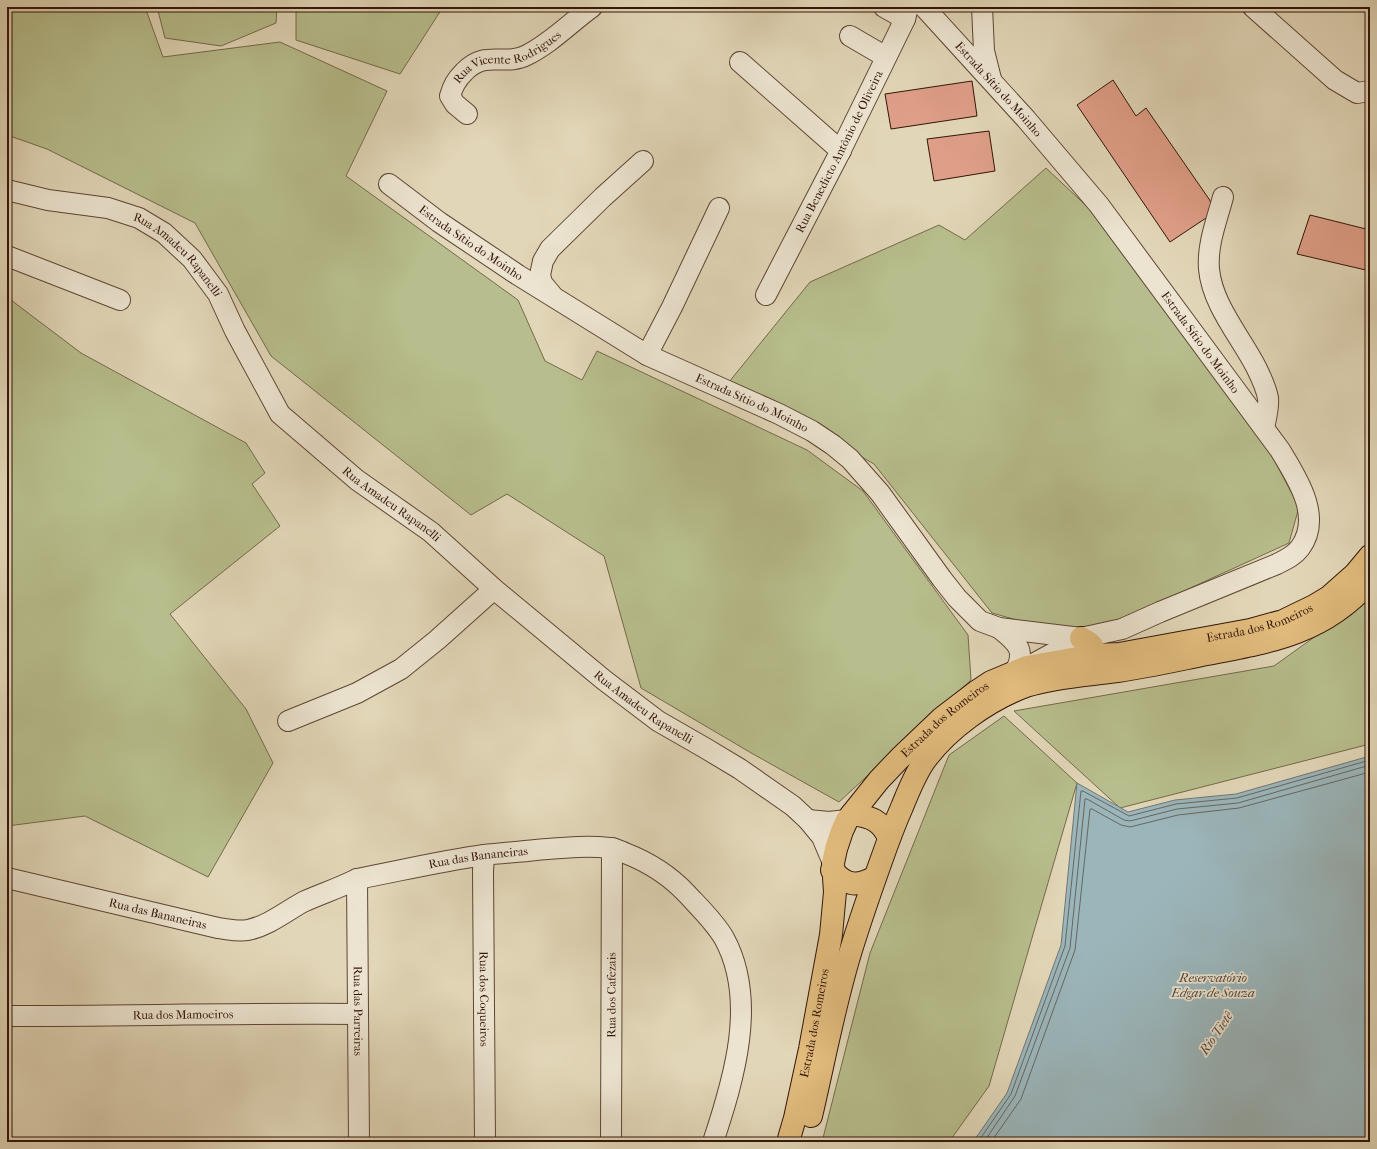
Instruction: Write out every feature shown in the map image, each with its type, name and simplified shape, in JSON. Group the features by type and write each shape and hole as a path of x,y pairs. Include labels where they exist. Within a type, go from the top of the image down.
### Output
{"main road":[{"name":"Estrada dos Romeiros","path":"788,1142 795,1118 810,1049 831,935 835,892 832,866 842,831 850,817 879,780 942,718 991,682 1020,670 1094,655 1134,652 1250,630 1283,621 1329,597 1355,574 1370,556"},
{"name":"Estrada dos Romeiros","path":"804,1142 850,951 889,838 910,788 923,764 956,728 993,701 1026,686 1050,680 1120,671 1271,642 1306,629 1322,620 1353,598 1370,581"},
{"path":"1050,680 1065,671 1085,663 1094,655 1094,647 1081,638"},
{"path":"850,817 864,816 874,820 884,827 889,838"},
{"path":"832,866 839,877 845,882 854,884 864,883 875,877"}],"street":[{"name":"Rua Vicente Rodrigues","path":"467,114 455,104 450,96 454,83 470,66 478,61 516,59 525,56 549,41 592,7"},
{"path":"884,7 907,13"},
{"name":"Estrada Sítio do Moinho","path":"924,7 1026,119 1100,205 1280,450 1293,472 1307,504 1308,526 1306,537 1299,549 1290,558 1122,629"},
{"path":"982,7 984,51 992,81"},
{"path":"1253,7 1335,80 1357,92 1370,91"},
{"name":"Rua Benedicto Antônio de Oliveira","path":"766,295 841,151 907,13"},
{"path":"850,36 886,57"},
{"path":"740,62 841,151"},
{"path":"553,297 542,283 540,275 542,260 550,249 603,196 643,161"},
{"name":"Estrada Sítio do Moinho","path":"389,184 439,222 553,297 647,355 779,414 812,431 833,445 850,459 880,494 957,598 980,621 999,628 1081,638"},
{"name":"Rua Amadeu Rapanelli","path":"7,190 48,200 108,208 138,218 164,233 192,258 218,294 235,331 280,414 357,480 431,532 494,589 604,680 658,721 740,769 787,802 808,820 822,837 830,854 832,866"},
{"path":"1223,197 1213,235 1209,269 1218,303 1247,351 1266,388 1268,407 1264,428"},
{"path":"647,355 672,307 719,208"},
{"path":"7,256 120,300"},
{"path":"288,721 357,693 402,669 494,589"},
{"path":"999,628 1018,645 1021,655 1019,665 1020,670 1081,638 1122,629"},
{"path":"1094,655 1122,629"},
{"path":"808,820 829,822 850,817"},
{"name":"Rua das Bananeiras","path":"7,878 218,928 246,931 265,924 283,913 323,893 357,880 484,855 582,846 612,848 641,859 660,870 681,888 710,919 723,937 731,953 739,985 741,1007 740,1036 735,1062 714,1142"},
{"name":"Rua dos Cafezais","path":"611,1142 612,848"},
{"name":"Rua dos Coqueiros","path":"484,855 485,1142"},
{"name":"Rua das Parreiras","path":"357,880 359,1142"},
{"name":"Rua dos Mamoeiros","path":"7,1016 128,1016 242,1013 358,1014"}],"green space":[{"path":"7,7 145,7 163,57 280,42 387,91 346,176 518,300 545,361 582,380 597,351 807,450 863,491 968,635 971,680 839,802 753,754 641,688 604,556 507,494 471,515 271,356 195,223 47,149 7,135"},
{"path":"157,7 277,7 276,23 221,46 165,38"},
{"path":"296,7 443,7 400,74 296,40"},
{"path":"1046,168 1096,215 1271,454 1299,507 1289,543 1081,638 992,613 874,464 729,382 810,282 939,225 965,240"},
{"path":"7,297 81,353 246,443 265,473 252,484 280,526 170,614 246,709 273,763 208,877 85,816 7,826"},
{"path":"1370,597 1370,744 1120,808 1014,711 1274,666"},
{"path":"1004,716 1077,783 989,1086 949,1142 822,1142 870,953 949,755"}],"water":[{"name":"Reservatório Edgar de Souza","path":"1370,756 1370,1142 973,1142 1007,1093 1061,945 1077,783 1128,812 1175,800 1236,794"}],"building":[{"path":"1113,80 1136,116 1146,108 1215,210 1206,218 1170,242 1077,105"},
{"path":"972,81 977,116 891,129 885,94"},
{"path":"989,131 995,171 934,181 927,139"},
{"path":"1310,215 1370,230 1370,271 1297,254"}],"water label":[{"name":"Rio Tietê","path":"1216,1033"}]}
